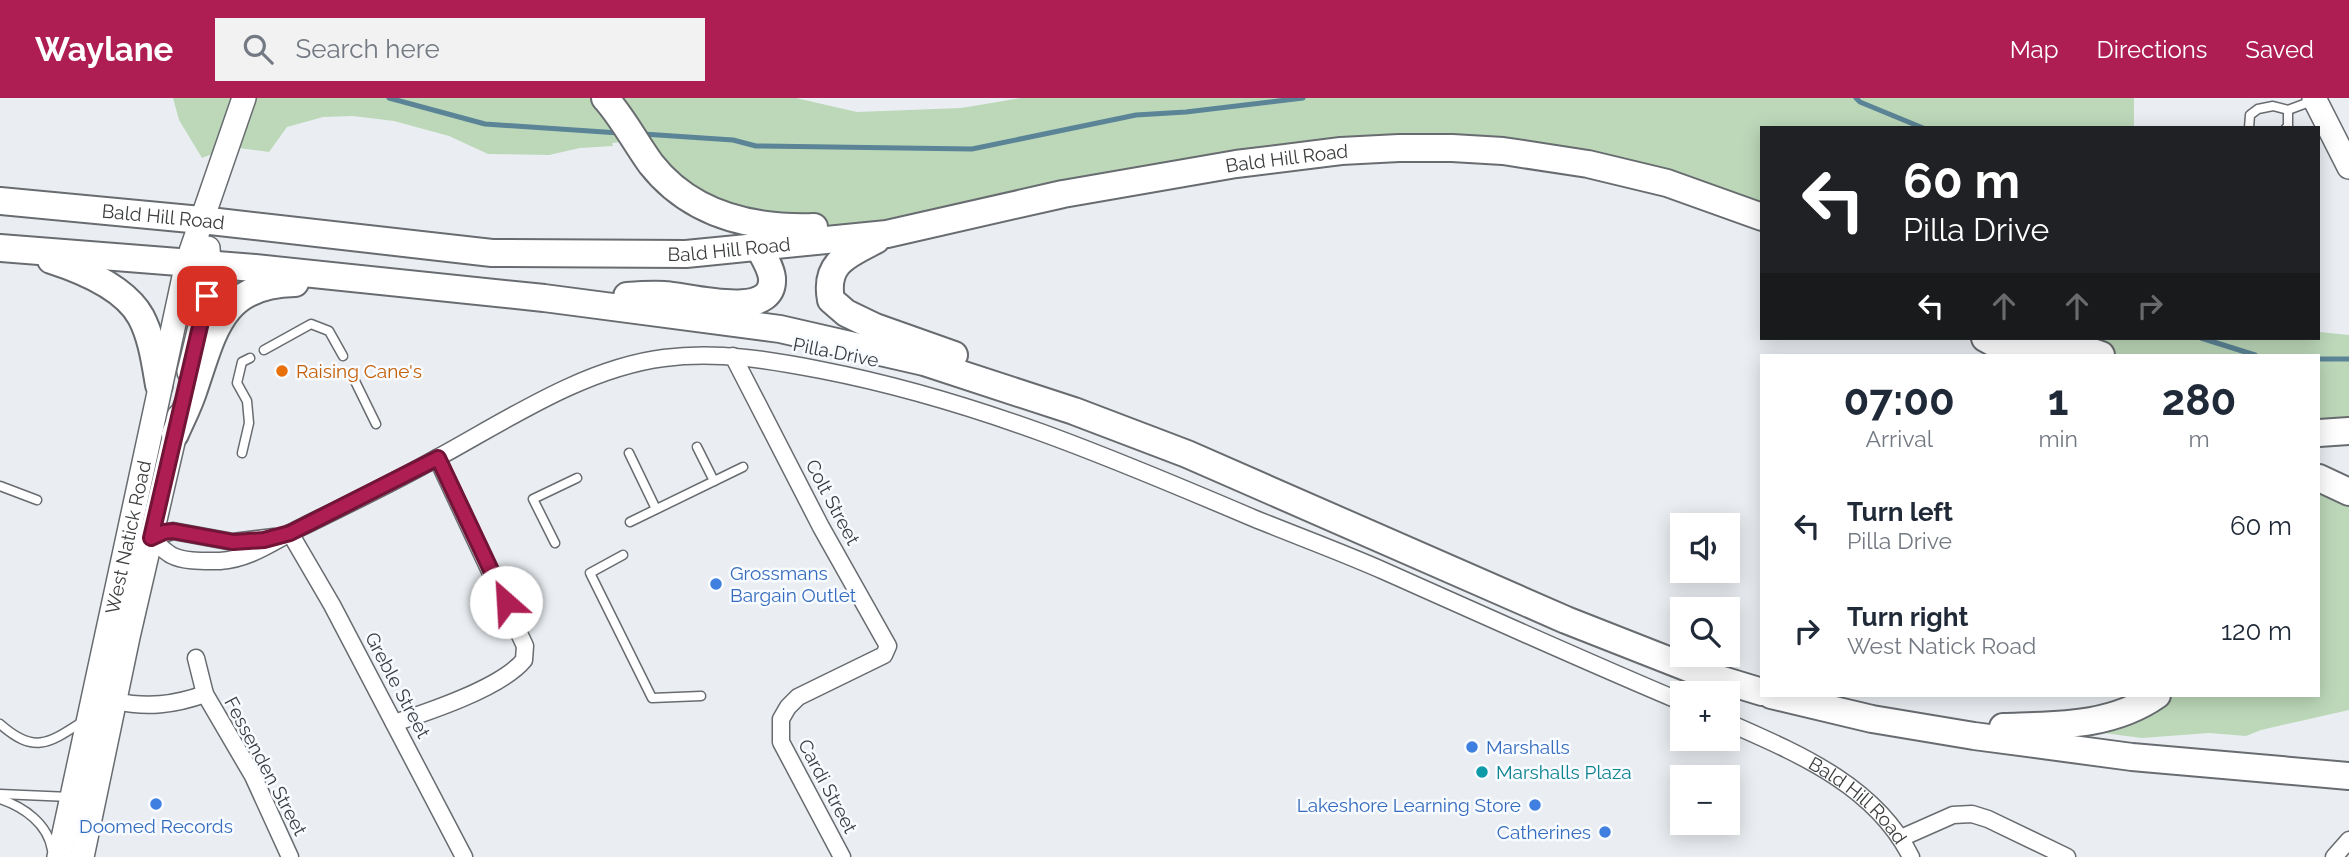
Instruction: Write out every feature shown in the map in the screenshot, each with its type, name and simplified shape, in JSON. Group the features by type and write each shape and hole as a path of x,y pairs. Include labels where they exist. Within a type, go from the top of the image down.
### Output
{"main road":[{"name":"West Natick Road","path":"56,857 159,385 198,264 201,219 244,98"},
{"path":"605,98 662,176 685,197 715,213 745,222 784,228 925,225"},
{"path":"2315,99 2349,167"},
{"name":"Bald Hill Road","path":"0,201 201,219 492,253 686,254 887,234 1063,194 1236,164 1341,151 1452,148 1503,151 1588,164 1667,183 1760,216"},
{"path":"887,234 836,265 829,283 831,300 838,308 875,327 916,340 1090,409 1566,620 1706,675 1760,691"},
{"path":"544,298 664,295 721,303 753,303 765,295 772,280 769,267 759,248"},
{"path":"10,249 396,282 780,328 924,362 1074,411 1187,454"},
{"path":"10,249 71,267 115,291 135,308 152,343 159,385"},
{"name":"West Natick Road","path":"82,857 114,701 207,296 198,264"},
{"path":"175,434 193,391 212,333 222,317 242,297 253,290 271,285 396,282"},
{"path":"1989,340 2014,354"},
{"path":"2029,340 2060,354"},
{"path":"2059,340 2098,354"},
{"path":"2320,433 2349,431"},
{"path":"2320,478 2349,492"},
{"path":"1778,697 1872,719 1974,736 2119,755 2349,776"},
{"path":"1872,719 1990,727 2089,723 2109,719 2153,697"}],"street":[{"name":"Pilla Drive","path":"128,533 151,538 176,558 224,561 257,552 584,381 623,366 664,358 733,356 769,360 873,380 942,398 1037,429 1381,569 1670,697"},
{"name":"Colt Street","path":"733,356 821,527 888,646 884,655 798,697"},
{"path":"394,723 440,708 496,681 519,666 525,654 525,646 506,602 438,458"},
{"name":"Pilla Drive","path":"151,538 173,531 233,542 248,542 290,533"},
{"name":"Greble Street","path":"290,533 332,605 464,857"},
{"name":"Fessenden Street","path":"196,658 205,694 253,776 290,857"},
{"name":"Fessenden Street","path":"114,701 150,706 178,703 205,694"},
{"name":"Cardi Street","path":"798,697 781,719 780,742 842,857"},
{"name":"Bald Hill Road","path":"1740,728 1810,761 1848,785 1877,810 1901,838 1953,815 1972,814 1988,818 2067,857"},
{"path":"1901,838 1911,857"},
{"path":"2334,857 2349,840"}],"lane":[{"path":"2249,126 2250,115 2258,109 2273,106 2288,110 2315,99"},
{"path":"2288,110 2288,126"},
{"path":"264,350 311,324 329,331 343,356"},
{"path":"242,453 249,423 247,401 237,383 242,362 250,358"},
{"path":"351,373 376,424"},
{"path":"697,447 714,481"},
{"path":"629,453 656,509"},
{"path":"630,522 743,467"},
{"path":"555,543 533,499 577,478"},
{"path":"0,486 37,500"},
{"path":"623,555 590,573 652,698 701,696"},
{"path":"0,724 21,739 39,744 60,737 87,719"},
{"path":"0,797 70,797 93,802"},
{"path":"0,797 40,823 56,857"}],"green space":[{"path":"173,98 796,98 857,112 961,108 1021,98 2134,98 2134,126 1760,126 1760,216 1680,187 1386,148 924,227 779,229 714,213 629,141 612,143 613,146 580,148 549,155 488,154 449,136 394,121 353,116 323,117 287,127 269,152 231,147 202,158 179,120"},
{"path":"2320,332 2349,335 2349,432 2320,434 2320,354 2097,354 2059,340 2320,340"},
{"path":"2320,484 2349,498 2349,710 2261,730 2246,736 2209,733 2142,738 2064,728 2153,697 2320,697"}],"waterway":[{"path":"389,98 485,124 619,133"},
{"path":"643,134 733,140 756,146 972,149 1136,115 1303,98"},
{"path":"1856,98 1918,126"},
{"path":"2207,340 2252,354"},
{"path":"2320,359 2349,359"}],"place":[{"name":"Raising Cane's","path":"282,371"},
{"name":"Grossmans Bargain Outlet","path":"716,584"},
{"name":"Marshalls","path":"1472,747"},
{"name":"Marshalls Plaza","path":"1482,772"},
{"name":"Doomed Records","path":"156,804"},
{"name":"Lakeshore Learning Store","path":"1535,805"},
{"name":"Catherines","path":"1605,832"}],"route":[{"path":"207,296 151,538 164,532 186,531 233,542 248,542 290,533 438,458 506,602"}]}
